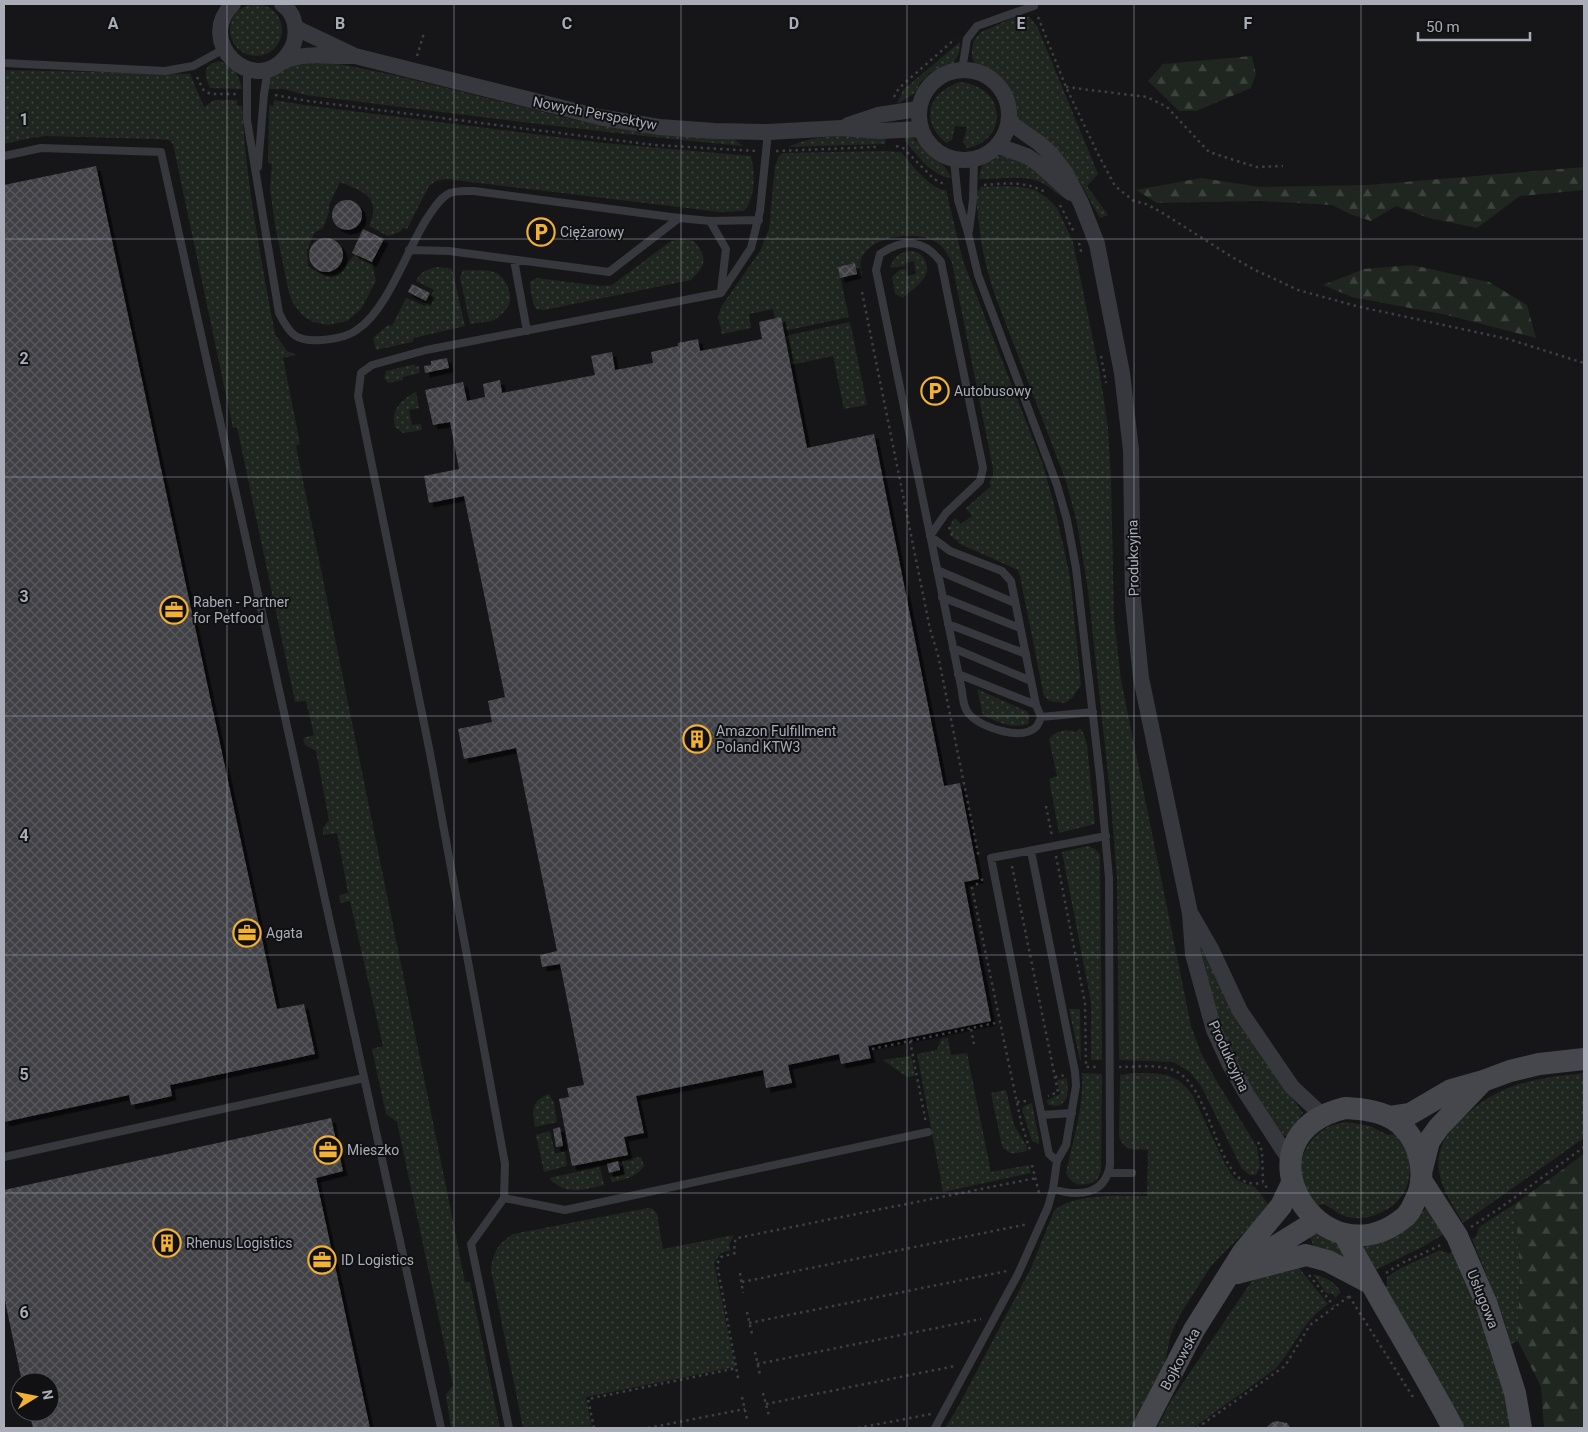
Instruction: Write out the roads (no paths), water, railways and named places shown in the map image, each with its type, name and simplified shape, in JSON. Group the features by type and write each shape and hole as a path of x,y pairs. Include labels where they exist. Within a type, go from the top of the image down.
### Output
{"street":[{"path":"233,4 223,18 220,39 230,58 247,69"},
{"path":"275,65 290,52 295,41 296,28 293,17 282,4"},
{"name":"Nowych Perspektyw","path":"296,28 355,56 598,117 659,127 768,132 841,128 878,115 893,122 920,130"},
{"name":"Nowych Perspektyw","path":"247,69 258,70 275,65 294,56 306,54 355,56"},
{"path":"962,70 978,72 991,78 1002,89 1008,103 1009,122 1006,133 998,146 990,153 964,162 944,156 932,148 920,130 918,109 924,93 934,81 947,73 962,70"},
{"name":"Nowych Perspektyw","path":"893,122 918,109"},
{"name":"Produkcyjna","path":"1009,122 1039,143 1052,155 1065,172 1082,203 1097,244 1122,373 1132,450 1133,600 1141,678 1190,913 1193,954 1214,1030 1246,1093 1290,1159"},
{"name":"Produkcyjna","path":"998,146 1027,156 1082,203"},
{"name":"Produkcyjna","path":"1190,913 1212,949 1240,1011 1292,1087 1323,1116"},
{"path":"1390,1117 1410,1114 1452,1090 1510,1071 1539,1064 1584,1059"},
{"path":"1422,1175 1419,1155 1413,1140 1390,1117 1372,1111 1345,1108 1323,1116 1301,1134 1290,1159 1292,1183 1307,1211 1316,1221 1344,1234 1364,1235 1380,1232 1395,1225 1409,1214 1418,1198 1430,1142 1439,1127 1483,1081"},
{"name":"Usługowa","path":"1422,1175 1457,1236 1495,1327 1515,1394 1521,1428"},
{"name":"Bojkowska","path":"1143,1428 1194,1330 1243,1252 1281,1206 1292,1183"},
{"name":"Bojkowska","path":"1218,1291 1252,1260 1316,1221"},
{"path":"1344,1234 1453,1428"},
{"path":"1237,1273 1306,1255 1328,1261 1370,1283"}],"lane":[{"path":"962,70 967,39 978,26 1034,6"},
{"path":"4,63 165,71 193,66 224,49"},
{"path":"257,182 264,94 275,65"},
{"path":"247,69 247,120 278,313 289,332 308,341 336,339 358,330 373,316 434,207 449,193 474,190 710,221 759,220"},
{"path":"509,1428 471,1244 504,1198 504,1154 430,753 358,396 361,374 372,365 426,350 721,293 752,248 759,220 768,132"},
{"path":"4,156 41,148 160,152 441,1428"},
{"path":"954,160 958,200 982,288 1045,450 1067,520 1080,599 1106,836 1110,895 1109,1173 1101,1186 1094,1190 1078,1193 1053,1189"},
{"path":"968,233 973,200 974,160"},
{"path":"409,250 449,251 608,272 678,218"},
{"path":"710,221 726,249 721,293"},
{"path":"930,536 946,513 980,481 984,468 941,262 934,252 920,245 902,243 880,254 876,270 942,597 965,706 970,716 1009,734 1024,733 1036,728 1042,717"},
{"path":"514,260 527,331"},
{"path":"930,536 950,551 1002,572 1011,581 1036,705 1042,717"},
{"path":"937,570 1015,603"},
{"path":"942,597 1020,628"},
{"path":"948,624 1026,654"},
{"path":"953,648 1031,681"},
{"path":"958,674 1036,705"},
{"path":"1042,717 1093,712"},
{"path":"1057,1161 1049,1154 990,858 1106,836"},
{"path":"935,1428 1018,1274 1048,1207 1057,1161 1066,1145 1072,1113 1076,1086 1073,1061 1031,850"},
{"path":"4,1157 364,1078"},
{"path":"1042,1115 1072,1113"},
{"path":"504,1198 565,1210 928,1132"},
{"path":"1109,1173 1132,1173"}],"place":[{"name":"Ciężarowy","path":"541,232"},
{"name":"Autobusowy","path":"935,391"},
{"name":"Raben - Partner for Petfood","path":"174,610"},
{"name":"Amazon Fulfillment Poland KTW3","path":"697,739"},
{"name":"Agata","path":"247,933"},
{"name":"Mieszko","path":"328,1150"},
{"name":"Rhenus Logistics","path":"167,1243"},
{"name":"ID Logistics","path":"322,1260"}]}
